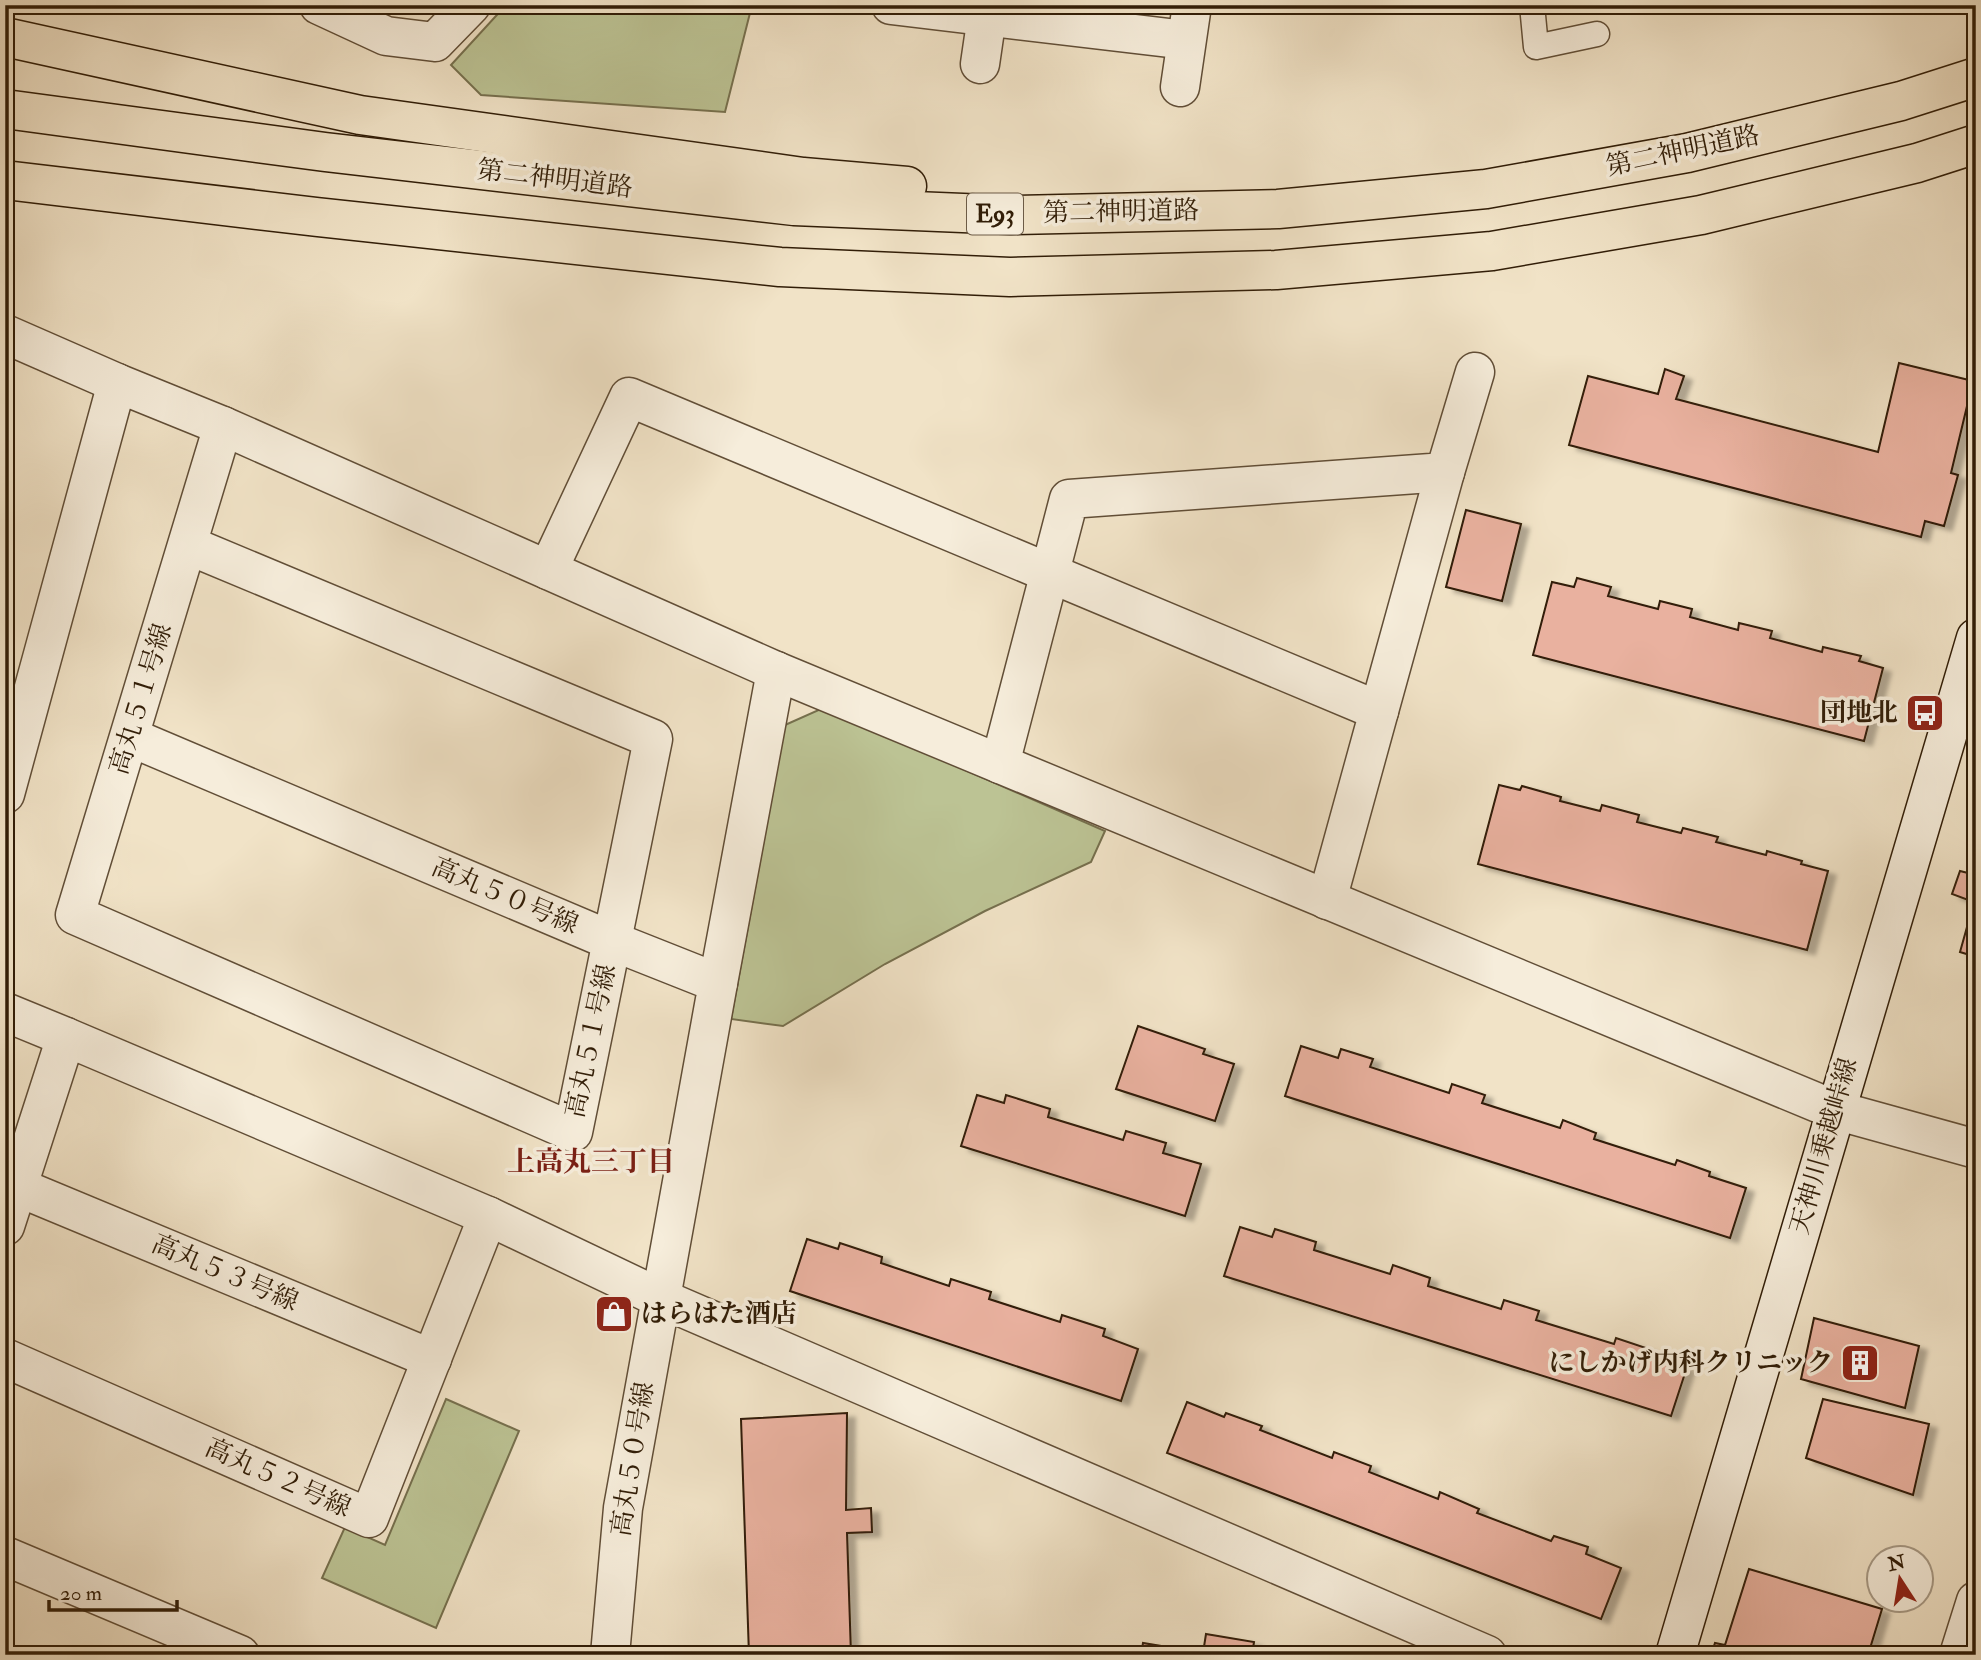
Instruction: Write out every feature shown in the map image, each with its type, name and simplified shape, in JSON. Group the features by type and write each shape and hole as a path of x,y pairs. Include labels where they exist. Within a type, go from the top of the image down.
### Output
{"highway":[{"path":"5,37 360,116 803,177 1034,198 1278,209"},
{"name":"第二神明道路","path":"5,109 326,152 794,206 1011,215 1278,209 1486,189 1688,153 1900,101 1976,77"},
{"path":"6,180 780,267 1010,277 1276,270 1492,251 1701,215 1917,163 1976,144"}],"street":[{"path":"319,5 386,36 435,42 471,5"},
{"path":"891,5 987,16 1189,23 1180,87"},
{"path":"980,64 987,16"},
{"path":"5,334 223,426 776,671 1327,900 1835,1110 1976,1149"},
{"path":"1327,900 1475,372"},
{"path":"5,794 117,383"},
{"path":"548,570 629,397 1379,711"},
{"name":"高丸５１号線","path":"188,545 653,739 573,1132 75,915 223,426"},
{"path":"1000,764 1069,499 1445,472"},
{"name":"天神川乗越峠線","path":"1675,1655 1976,638"},
{"path":"718,983 776,671"},
{"name":"高丸５０号線","path":"130,737 612,941 718,983 623,1508 610,1655"},
{"path":"5,1012 488,1216 660,1297 1487,1655"},
{"path":"5,1226 66,1037"},
{"name":"高丸５３号線","path":"18,1187 432,1359"},
{"name":"高丸５２号線","path":"5,1358 369,1518 488,1216"},
{"path":"5,1556 240,1655"},
{"path":"1959,1655 1976,1601"}],"lane":[{"path":"1532,5 1536,47 1597,34"}],"green space":[{"path":"506,5 752,5 725,112 481,95 451,65"},
{"path":"823,708 1105,831 1091,862 985,911 885,964 783,1026 731,1019 785,725"},
{"path":"446,1399 519,1431 436,1628 322,1578 345,1527 385,1545"}],"building":[{"path":"1899,363 1973,381 1951,473 1958,475 1944,526 1925,521 1921,537 1569,445 1588,376 1658,394 1665,369 1684,376 1676,399 1878,452"},
{"path":"1466,510 1521,524 1502,601 1446,587"},
{"path":"1577,578 1611,587 1608,596 1658,609 1660,601 1692,609 1690,617 1738,630 1739,623 1772,631 1770,638 1822,652 1823,647 1861,656 1859,661 1883,668 1864,741 1533,655 1552,582 1574,587"},
{"path":"1499,785 1520,790 1522,786 1561,797 1560,801 1600,811 1602,805 1639,815 1637,822 1681,833 1683,828 1718,837 1716,842 1766,855 1767,851 1828,871 1807,950 1478,864"},
{"path":"1960,871 1976,875 1976,957 1960,952 1974,902 1952,894"},
{"path":"1138,1026 1205,1049 1203,1054 1234,1064 1215,1121 1116,1089"},
{"path":"1301,1046 1338,1058 1341,1049 1373,1059 1370,1067 1449,1093 1452,1084 1485,1095 1482,1103 1560,1128 1563,1120 1596,1133 1594,1139 1675,1165 1677,1160 1710,1172 1709,1176 1746,1188 1730,1238 1285,1096"},
{"path":"977,1095 1004,1103 1006,1095 1050,1109 1048,1117 1123,1140 1126,1131 1166,1143 1163,1153 1201,1164 1185,1216 961,1146"},
{"path":"1240,1227 1272,1237 1275,1229 1316,1242 1314,1250 1390,1274 1393,1265 1430,1278 1428,1286 1501,1309 1504,1300 1539,1311 1536,1320 1614,1344 1616,1338 1649,1349 1647,1354 1687,1367 1671,1416 1224,1276"},
{"path":"807,1239 838,1249 840,1243 882,1257 881,1263 949,1286 951,1279 991,1292 989,1299 1060,1322 1062,1315 1105,1329 1103,1336 1138,1349 1121,1401 790,1291"},
{"name":"にしかげ内科クリニック","path":"1814,1318 1919,1346 1905,1408 1801,1379"},
{"path":"1823,1399 1929,1424 1913,1495 1806,1458"},
{"path":"1187,1402 1224,1417 1226,1413 1262,1426 1260,1430 1332,1458 1334,1452 1371,1466 1369,1472 1438,1499 1440,1492 1479,1509 1477,1513 1551,1541 1554,1536 1588,1547 1586,1554 1621,1568 1601,1619 1167,1453"},
{"path":"847,1413 846,1510 871,1508 872,1532 847,1533 851,1655 749,1655 741,1419"},
{"path":"1749,1569 1866,1604 1866,1614 1880,1614 1868,1655 1711,1655 1715,1643 1725,1645"},
{"path":"1206,1634 1254,1642 1252,1655 1141,1655 1143,1643 1203,1653"}],"place":[{"name":"団地北","path":"1925,713"},
{"name":"はらはた酒店","path":"614,1314"},
{"name":"にしかげ内科クリニック","path":"1860,1363"}],"district":[{"name":"上高丸三丁目","path":"591,1162"}]}
